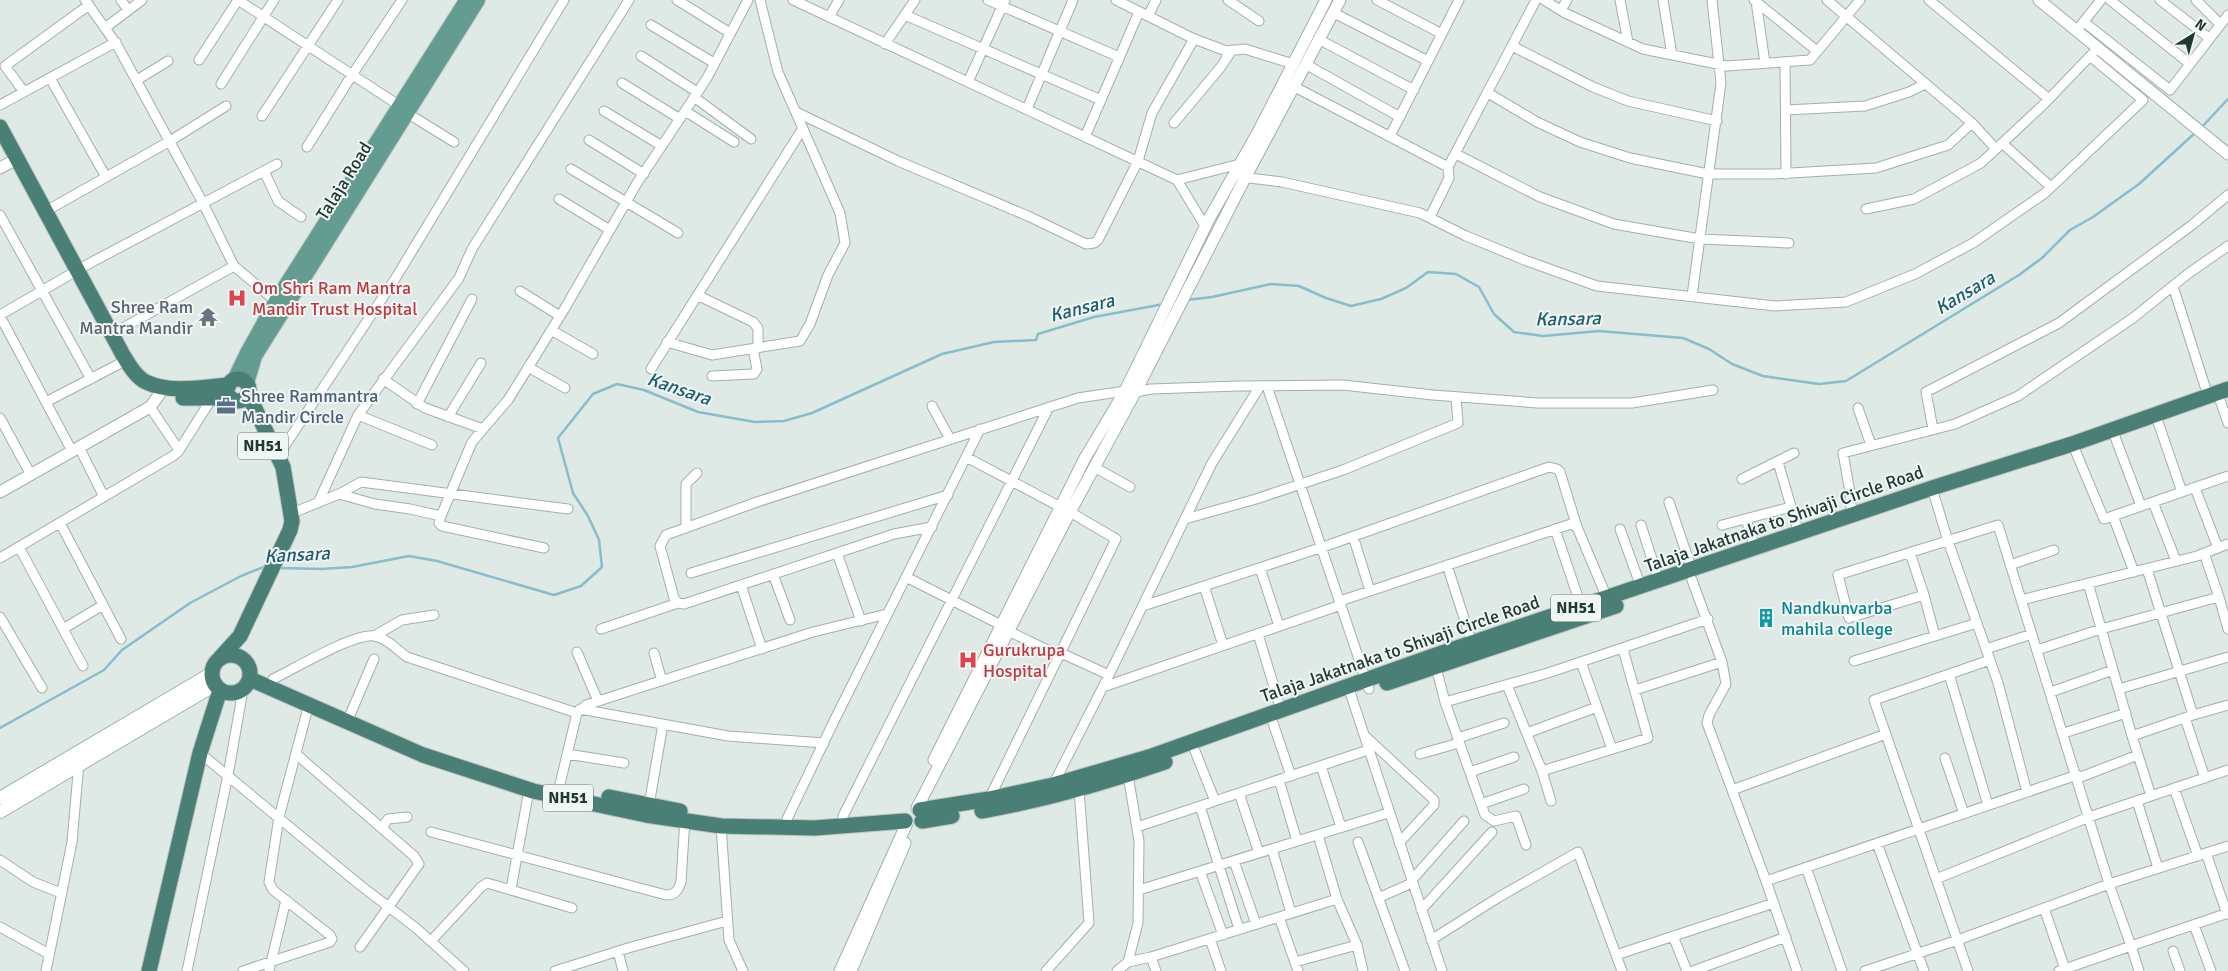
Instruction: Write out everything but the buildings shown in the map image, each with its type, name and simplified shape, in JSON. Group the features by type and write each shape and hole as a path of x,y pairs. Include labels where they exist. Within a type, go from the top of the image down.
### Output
{"highway":[{"path":"0,127 10,163 46,211 74,272 120,364 127,374 140,386 179,398 212,398 238,390"},
{"path":"0,142 10,163 135,373 161,391 184,389 238,390"},
{"name":"NH51","path":"149,971 216,682 214,665 241,634 290,530 290,514 284,471 278,456 238,390"},
{"name":"NH51","path":"238,390 278,478 287,490"},
{"name":"Talaja Jakatnaka to Shivaji Circle Road","path":"247,675 273,679 350,715 448,757 559,788 649,805 721,826 824,828 1038,801 1128,775 1273,723 1472,643 1641,586 1692,575 1755,549 1852,516 2115,437 2158,422 2221,396"},
{"name":"Talaja Jakatnaka to Shivaji Circle Road","path":"1368,684 1436,667 1692,575 2072,444 2221,396"},
{"path":"241,634 247,675"},
{"name":"NH51","path":"216,682 226,693 235,693 247,675 236,655 220,658"},
{"name":"Talaja Jakatnaka to Shivaji Circle Road","path":"247,675 418,753 529,790 646,815 787,819 843,816 912,816 1053,785 1148,757 1282,710 1350,691"}],"main road":[{"name":"Talaja Road","path":"405,110 467,0"},
{"name":"Talaja Road","path":"238,390 247,352 281,305 405,110 478,0"},
{"path":"0,798 80,750 216,682"},
{"path":"0,812 216,682"}],"street":[{"path":"121,0 128,10"},
{"path":"105,28 142,0"},
{"path":"198,60 238,0 454,142"},
{"path":"221,84 274,0"},
{"path":"262,116 338,0"},
{"path":"308,147 352,75 402,0"},
{"path":"278,456 395,279 564,0"},
{"path":"318,503 358,415 463,271 472,249 629,0"},
{"path":"677,0 730,33"},
{"path":"544,548 442,526 440,523 441,516 472,442 508,400 626,203 695,95 748,0"},
{"path":"668,342 712,355 800,340 810,324 828,275 845,243 840,213 778,72 760,0"},
{"path":"829,17 839,0"},
{"path":"885,44 915,0"},
{"path":"988,0 1004,3 1119,58"},
{"path":"1027,109 1073,0"},
{"path":"1116,0 1194,39 1226,51 1245,49 1294,64"},
{"path":"1084,136 1119,58 1143,14 1156,0"},
{"path":"1228,0 1259,21"},
{"path":"1065,509 1094,467 1163,327 1193,281 1239,177 1290,84 1294,64 1326,0"},
{"path":"1163,327 1182,277 1205,226 1239,177 1240,164 1290,84 1307,65 1340,0"},
{"path":"1377,0 1442,34"},
{"path":"1390,136 1459,0"},
{"path":"1430,217 1449,178 1448,167 1536,0"},
{"path":"1544,0 1643,49 1727,66 1810,60 1860,0"},
{"path":"1561,10 1567,0"},
{"path":"1620,0 1628,42"},
{"path":"1662,0 1672,55"},
{"path":"1692,296 1722,83 1712,0"},
{"path":"1827,0 1999,146 2051,187"},
{"path":"1929,0 2049,100"},
{"path":"2039,0 2080,26 2170,90 2228,15"},
{"path":"2080,26 2101,0"},
{"path":"2110,0 2190,64"},
{"path":"2160,0 2209,38"},
{"path":"2196,0 2220,24"},
{"path":"798,1 885,44 1138,160 1177,180 1205,226"},
{"path":"1755,1 1765,63"},
{"path":"1755,1 1817,51"},
{"path":"24,92 5,66 87,3 116,42 204,203 234,266 281,305"},
{"path":"968,82 1004,3"},
{"path":"1334,13 1428,61"},
{"path":"905,15 1101,100"},
{"path":"652,25 714,63"},
{"path":"1239,177 1282,182 1420,213 1466,236 1527,261 1598,286 1775,306 1846,302 1915,274 1973,243 2051,187 2143,100 2094,52 2080,26"},
{"path":"796,112 1086,244 1094,243 1098,240 1138,160 1152,113 1194,39"},
{"path":"1320,40 1414,90"},
{"path":"0,105 116,42"},
{"path":"1512,46 1593,87 1628,101 1717,121"},
{"path":"1174,123 1220,68 1232,50"},
{"path":"1866,210 1914,198 1980,163 2049,100 2094,52"},
{"path":"2094,52 2109,56 2228,154"},
{"path":"641,56 751,139"},
{"path":"137,80 168,60"},
{"path":"1786,62 1786,174"},
{"path":"1307,65 1400,117"},
{"path":"50,78 106,177"},
{"path":"622,83 680,119"},
{"path":"1290,84 1448,167"},
{"path":"1786,110 1865,106 1909,92 1925,84"},
{"path":"1488,92 1537,122 1580,142 1630,158 1708,174 1786,174 1876,168 1948,145 1972,123"},
{"path":"46,211 170,141 226,106"},
{"path":"604,110 662,146"},
{"path":"685,111 734,142"},
{"path":"651,369 802,128"},
{"path":"589,140 644,174"},
{"path":"1456,154 1540,197 1614,224 1700,239 1789,243"},
{"path":"104,497 46,402 0,316 74,272 277,164"},
{"path":"1177,180 1240,164"},
{"path":"571,169 678,233"},
{"path":"264,171 278,201 301,217"},
{"path":"1933,429 1926,392 2059,323 2192,226 2228,194"},
{"path":"559,199 610,230"},
{"path":"0,215 91,379"},
{"path":"1852,516 1843,453 1955,424 2018,396 2039,380 2105,338 2228,246"},
{"path":"112,334 234,266"},
{"path":"2173,286 2221,396 2228,423"},
{"path":"520,291 560,316"},
{"path":"697,295 756,325 758,331 756,348 757,369 754,374 712,376"},
{"path":"417,404 472,299"},
{"path":"551,330 593,354"},
{"path":"448,416 481,363"},
{"path":"46,402 120,364"},
{"path":"528,367 565,388"},
{"path":"384,379 417,404 483,429"},
{"path":"678,603 674,598 660,546 666,535 757,502 1078,398 1150,389 1343,385 1456,397 1538,403 1632,403 1713,390"},
{"path":"1264,386 1301,484 1368,684"},
{"path":"1053,785 1110,675 1212,463 1264,386"},
{"path":"0,492 150,407 161,391"},
{"path":"840,971 1003,628 1065,509 1085,458 1130,391"},
{"path":"1185,519 1343,470 1458,423 1456,397"},
{"path":"0,558 173,456 179,450 212,398"},
{"path":"932,406 950,439"},
{"path":"150,407 179,450"},
{"path":"843,816 1049,407"},
{"path":"1858,408 1872,445"},
{"path":"358,415 432,445"},
{"path":"0,418 31,474"},
{"path":"2158,422 2182,492"},
{"path":"787,819 980,429"},
{"path":"2115,437 2141,506"},
{"path":"2075,450 2104,519 2228,476"},
{"path":"1742,478 1794,453"},
{"path":"966,457 1114,536 1116,542 989,799"},
{"path":"1778,462 1799,534"},
{"path":"1094,467 1130,487"},
{"path":"1143,606 1322,547 1550,467 1558,469 1560,472 1577,527 1606,598"},
{"path":"686,528 685,488 688,480 697,473"},
{"path":"290,514 339,494 361,482 568,509"},
{"path":"2195,488 2218,548"},
{"path":"1934,492 1948,541 1998,683 2027,792"},
{"path":"339,494 379,505 441,516"},
{"path":"691,573 948,495"},
{"path":"1669,502 1722,662 1726,687 1708,715 1706,723 1766,881 1797,971"},
{"path":"2153,502 2176,561"},
{"path":"1722,525 1791,507"},
{"path":"2113,516 2134,572"},
{"path":"1746,519 1755,549"},
{"path":"60,523 121,639"},
{"path":"1103,687 1258,634 1370,590 1571,524 1577,527"},
{"path":"1641,525 1659,581"},
{"path":"1924,595 1849,618 1838,575 1998,526 2078,777 2109,884 2140,971"},
{"path":"601,629 678,603 684,604 894,534 932,527"},
{"path":"1555,529 1581,606"},
{"path":"1620,529 1641,586"},
{"path":"1353,536 1370,590"},
{"path":"2022,600 2147,569 2204,553 2228,544"},
{"path":"19,547 82,666"},
{"path":"2010,565 2054,550"},
{"path":"837,553 861,620"},
{"path":"1910,553 1924,595 1934,636"},
{"path":"2204,553 2228,629"},
{"path":"1447,565 1472,643"},
{"path":"1260,568 1278,626"},
{"path":"2147,569 2179,671 2205,778"},
{"path":"773,574 790,620"},
{"path":"906,577 1003,628 1110,675"},
{"path":"2088,583 2132,736 2152,796"},
{"path":"741,585 762,649"},
{"path":"1204,586 1224,646"},
{"path":"2037,650 2101,629 2219,597"},
{"path":"62,629 103,605"},
{"path":"559,788 578,711 598,701 814,632 887,614"},
{"path":"273,679 353,640 374,636 402,620 434,615"},
{"path":"0,617 42,688"},
{"path":"1445,702 1508,685 1623,649 1708,619"},
{"path":"1854,661 1977,623"},
{"path":"1258,634 1282,710"},
{"path":"1986,649 2032,634"},
{"path":"374,636 384,640 407,656 578,711 728,736 824,743"},
{"path":"1542,771 1648,738 1623,649"},
{"path":"577,652 598,701"},
{"path":"654,653 662,681"},
{"path":"2119,689 2228,657"},
{"path":"350,715 374,659"},
{"path":"1968,971 1874,700 1990,660"},
{"path":"1581,662 1612,749"},
{"path":"1635,690 1722,662"},
{"path":"1436,667 1445,702 1485,815 1491,820 1516,816 1526,845"},
{"path":"2051,692 2113,670"},
{"path":"1949,674 1988,805"},
{"path":"187,971 247,675"},
{"path":"1508,685 1542,771 1550,801"},
{"path":"1350,691 1388,813 1442,971"},
{"path":"243,971 270,966 330,942 332,939 330,935 273,890 269,882 279,818 309,704"},
{"path":"2132,736 2228,706"},
{"path":"1527,733 1597,707"},
{"path":"2064,733 2126,713"},
{"path":"1273,723 1291,776"},
{"path":"1420,754 1504,723"},
{"path":"649,805 663,724"},
{"path":"1732,790 1886,734"},
{"path":"1363,735 1434,800 1434,805 1399,843"},
{"path":"46,971 72,842 80,750"},
{"path":"1137,827 1368,750"},
{"path":"1195,751 1215,801"},
{"path":"200,753 388,906 464,971"},
{"path":"296,754 414,856 419,864 360,947"},
{"path":"567,754 624,763"},
{"path":"1766,881 1988,805 2078,777 2138,755"},
{"path":"1470,772 1514,757"},
{"path":"1945,758 1964,814"},
{"path":"1321,766 1341,827"},
{"path":"1936,879 2090,817 2228,770"},
{"path":"1128,775 1139,841 1138,923 1128,962"},
{"path":"1279,780 1298,841"},
{"path":"1481,804 1524,788"},
{"path":"2044,908 2062,970 2080,968 2131,946 2227,913 2174,788"},
{"path":"1046,971 1089,922 1079,789"},
{"path":"511,889 529,790"},
{"path":"1239,793 1258,853"},
{"path":"2137,801 2158,868"},
{"path":"1200,806 1239,930"},
{"path":"1139,890 1388,813"},
{"path":"430,832 666,895 672,895 676,892 680,882 686,816"},
{"path":"851,971 912,816"},
{"path":"382,828 388,819 407,817"},
{"path":"1378,898 1412,882 1464,821"},
{"path":"721,826 729,940 743,971"},
{"path":"1421,910 1492,832"},
{"path":"1318,835 1337,899 1357,945 1363,971"},
{"path":"1358,842 1405,971"},
{"path":"1877,843 1924,971"},
{"path":"1864,971 1958,940 2109,884 2228,846"},
{"path":"1272,849 1291,913"},
{"path":"1431,940 1499,897 1578,852 1622,971"},
{"path":"0,860 33,882 61,893"},
{"path":"1234,861 1256,924"},
{"path":"1806,867 1842,971"},
{"path":"1200,871 1223,935"},
{"path":"431,942 484,884 492,883 572,908"},
{"path":"1117,971 1128,962 1151,957 1337,899"},
{"path":"270,966 286,900"},
{"path":"1616,955 1774,903"},
{"path":"1279,917 1296,967 1357,945"},
{"path":"555,971 618,951 727,922"},
{"path":"2194,925 2211,971"},
{"path":"0,927 49,954"},
{"path":"1673,936 1687,971"},
{"path":"1693,971 1717,967 1786,937"},
{"path":"1210,939 1222,971"},
{"path":"618,951 623,971"},
{"path":"2173,951 2180,971"},
{"path":"1151,957 1156,971"}],"waterway":[{"name":"Kansara","path":"2201,128 2228,99"},
{"name":"Kansara","path":"1187,300 1212,297 1271,284 1299,286 1326,298 1351,306 1381,299 1406,288 1428,272 1456,274 1479,287 1494,314 1514,332 1543,336 1599,331 1683,338 1709,349 1732,364 1763,376 1819,384 1846,381 2019,275 2042,258 2070,230 2093,217 2139,184 2195,133"},
{"name":"Kansara","path":"279,568 322,569 352,567 409,556 437,561 554,595 581,586 602,567 599,540 588,516 573,493 558,438 593,394 617,384 644,390 698,412 755,422 784,421 812,413 942,354 994,342 1036,340 1038,334 1094,317 1164,304"},
{"name":"Kansara","path":"0,728 104,670 122,650 190,603 241,576 266,566"}],"place":[{"name":"Om Shri Ram Mantra Mandir Trust Hospital","path":"237,298"},
{"name":"Shree Ram Mantra Mandir","path":"208,317"},
{"name":"Shree Rammantra Mandir Circle","path":"226,406"},
{"name":"Nandkunvarba mahila college","path":"1766,618"},
{"name":"Gurukrupa Hospital","path":"968,660"}]}
